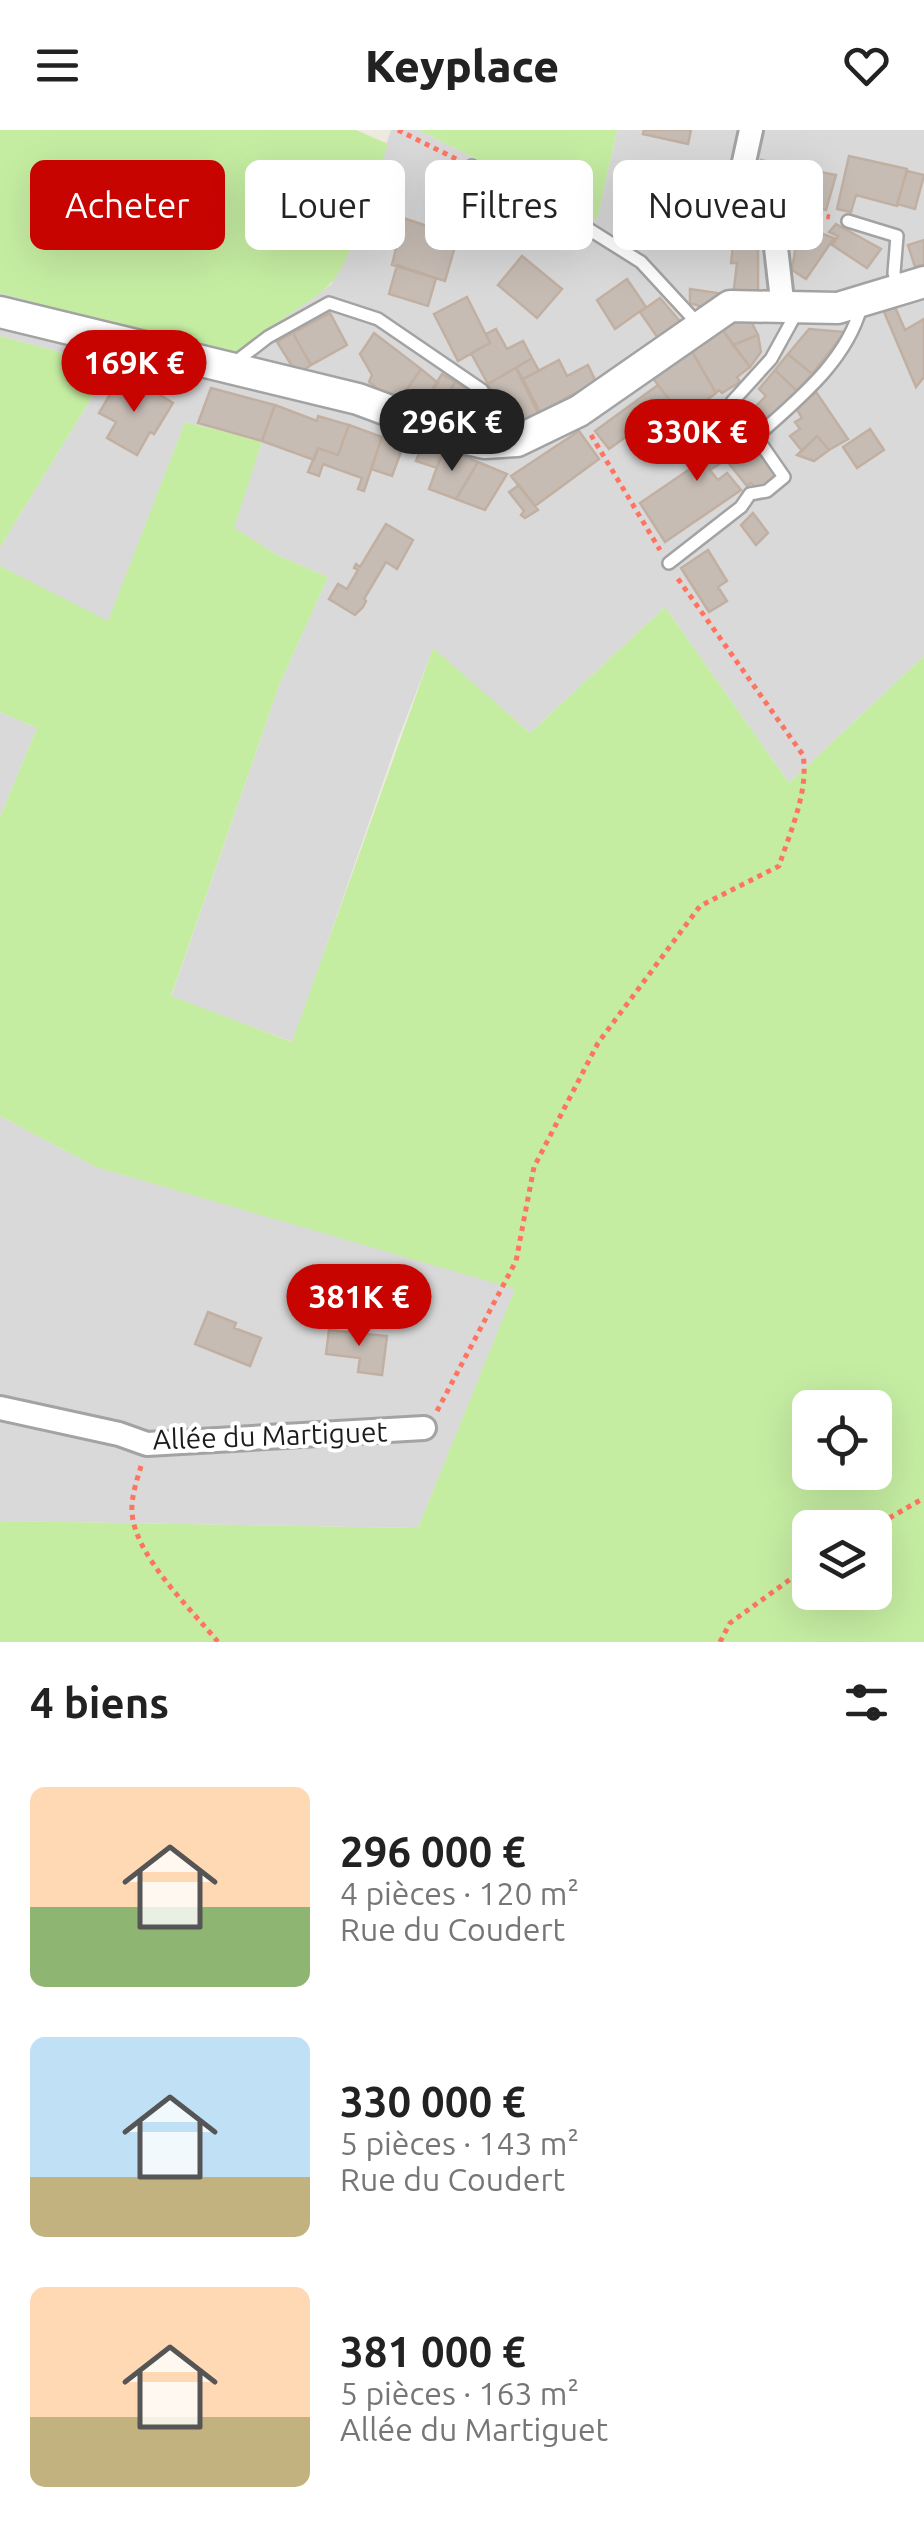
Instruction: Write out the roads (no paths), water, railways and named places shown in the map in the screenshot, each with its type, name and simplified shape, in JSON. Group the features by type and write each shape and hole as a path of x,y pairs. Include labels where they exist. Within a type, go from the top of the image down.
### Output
{"street":[{"path":"751,130 740,180 774,230 791,309"},
{"path":"0,312 358,399 484,443 518,441 575,412 730,306 791,309 862,303 911,286"},
{"name":"Allée du Martiguet","path":"0,1408 148,1444 424,1428"}],"lane":[{"path":"848,221 897,236 894,272 911,286"},
{"path":"593,232 641,262 700,326"},
{"path":"756,437 814,386 855,330 862,303"},
{"path":"229,368 268,337 329,304 378,320 482,390 506,441"},
{"path":"669,563 740,507 750,494 766,491 784,478 732,402 771,359 791,309"}]}
